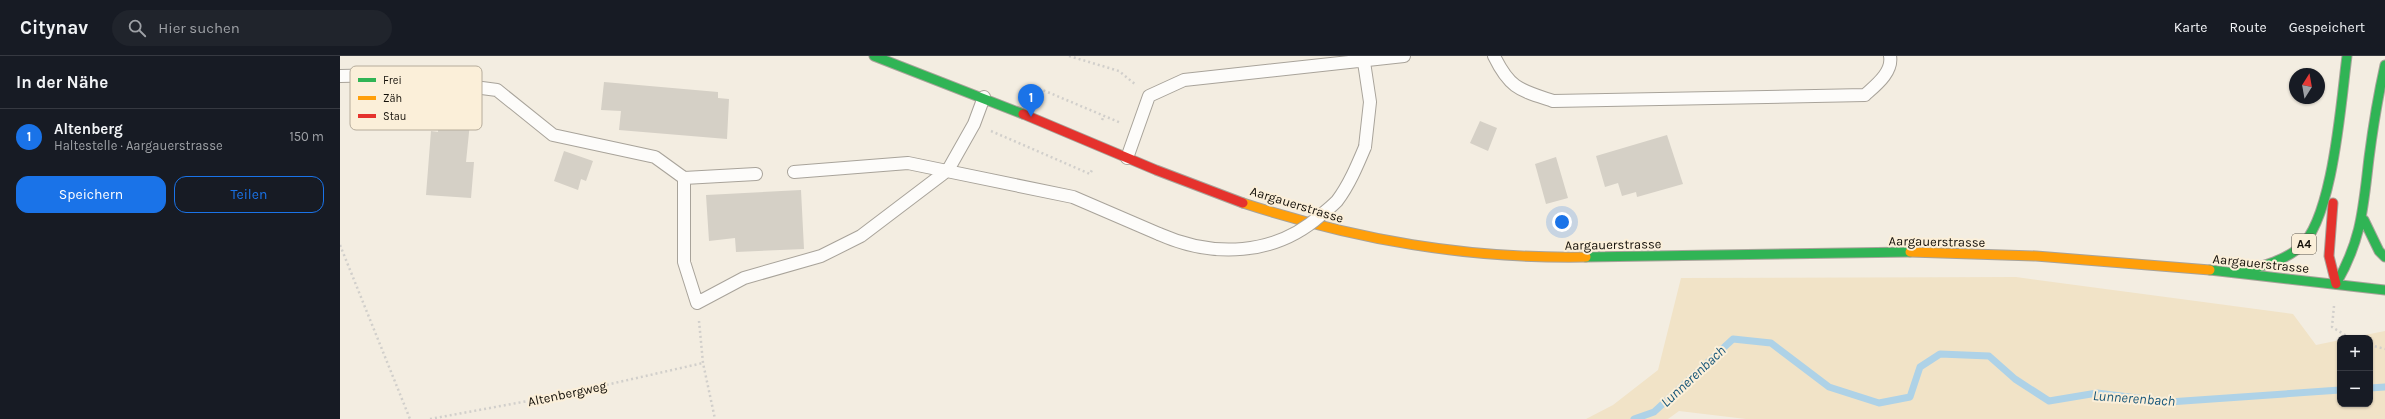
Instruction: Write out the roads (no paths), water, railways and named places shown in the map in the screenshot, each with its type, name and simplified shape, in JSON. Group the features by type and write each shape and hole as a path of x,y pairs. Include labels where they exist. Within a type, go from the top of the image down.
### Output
{"main road":[{"name":"Aargauerstrasse","path":"874,56 984,97 1126,158 1287,217 1329,229 1401,244 1479,255 1601,258 1922,252 2061,258 2237,273 2385,290"},
{"name":"A4","path":"2237,273 2277,261 2292,254 2305,244 2314,231 2321,212 2325,190 2331,176 2348,56"},
{"path":"2336,284 2356,248 2364,220 2369,159 2385,65"},
{"name":"A4","path":"2331,176 2334,191 2329,256 2336,284"},
{"path":"2364,220 2379,251 2385,257"}],"lane":[{"path":"1126,158 1149,96 1184,80 1364,62 1404,56"},
{"path":"1493,56 1504,76 1520,90 1553,101 1865,95 1882,81 1891,61 1890,56"},
{"path":"794,172 908,162 1073,197 1159,234 1205,249 1237,250 1262,247 1295,234 1311,224 1336,202 1350,181 1365,147 1370,102 1364,62"},
{"path":"340,76 350,76"},
{"path":"482,88 497,90 554,135 655,158 684,178 756,174"},
{"path":"684,178 684,262 697,304 744,278 821,256 861,236 948,170 974,124 984,97"}],"waterway":[{"name":"Lunnerenbach","path":"1634,419 1654,412 1733,339 1771,343 1829,387 1879,403 1910,397 1920,367 1940,354 1989,356 2015,379 2049,401 2097,393 2169,402 2337,390"},
{"name":"Lunnerenbach","path":"2373,388 2385,387"}],"place":[{"name":"Altenberg","path":"1031,117"}]}
